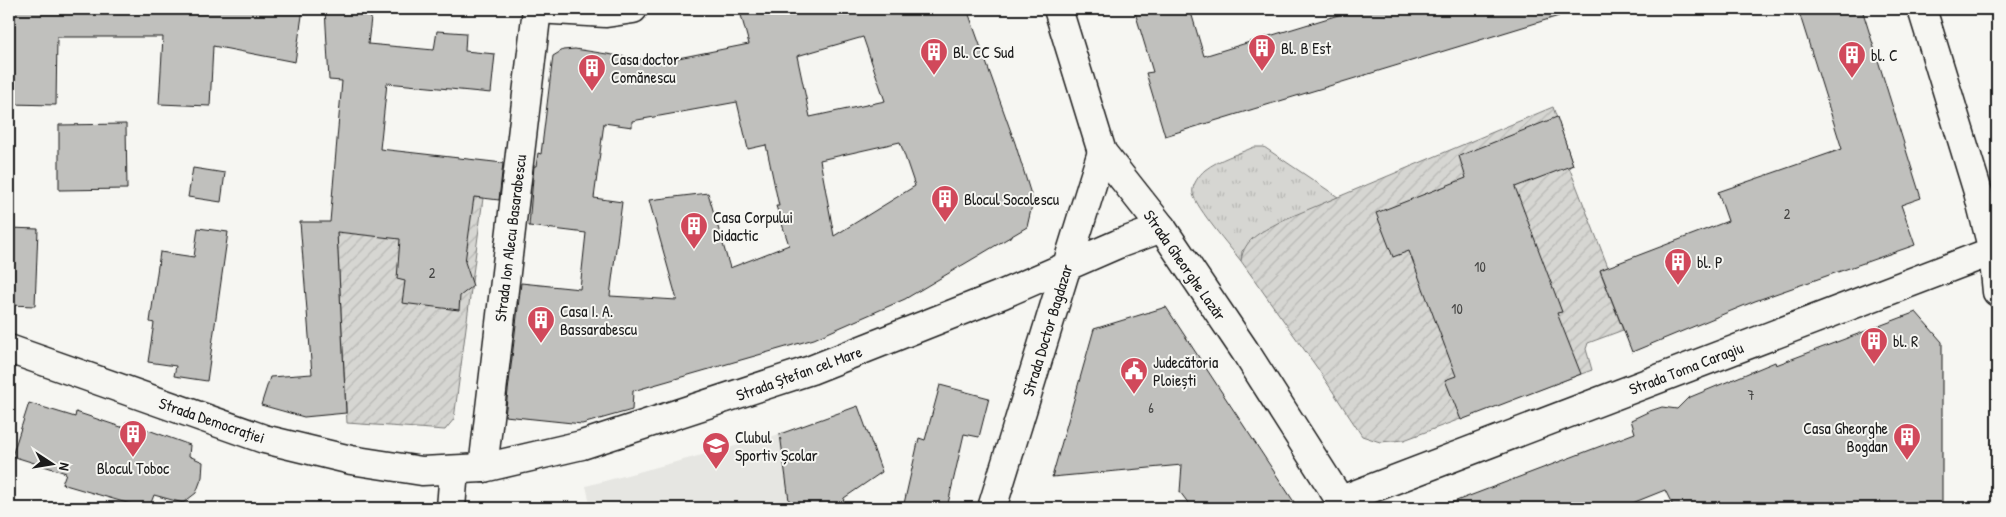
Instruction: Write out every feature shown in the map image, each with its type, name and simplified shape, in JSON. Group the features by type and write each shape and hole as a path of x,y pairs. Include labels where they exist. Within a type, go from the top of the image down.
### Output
{"main road":[{"path":"536,9 606,13 633,9"},
{"name":"Strada Ion Alecu Basarabescu","path":"483,468 536,9"},
{"name":"Strada Gheorghe Lazăr","path":"1058,9 1102,152 1162,228 1343,504"},
{"path":"1922,9 1988,188 1997,292"},
{"name":"Strada Doctor Bagdazar","path":"992,508 1102,152"},
{"name":"Strada Ștefan cel Mare","path":"422,471 483,468 582,445 811,370 930,324 1118,244 1162,228"},
{"name":"Strada Toma Caragiu","path":"1343,504 1993,251"},
{"name":"Strada Democrației","path":"9,349 264,439 351,460 422,471"},
{"path":"452,508 454,470"}],"shaded area":[{"name":"Clubul Sportiv Școlar","path":"780,434 790,508 591,508 586,486"}],"green space":[{"path":"1553,107 1573,165 1569,167 1608,267 1600,271 1623,330 1588,343 1586,349 1592,370 1404,440 1380,442 1362,436 1318,369 1241,261 1246,246 1262,231 1283,220"},
{"path":"1254,147 1264,147 1338,197 1267,229 1242,251 1241,261 1201,209 1193,194 1193,188 1200,175 1210,166"},
{"path":"334,179 483,198 454,419 445,430 347,423"}],"building":[{"path":"12,9 303,9 295,62 213,46 210,106 159,104 163,37 57,37 56,105 9,104"},
{"path":"325,9 372,9 368,44 434,50 437,31 466,33 465,51 495,54 491,93 387,83 380,149 503,163 499,200 474,197 465,262 473,286 460,296 459,310 402,303 405,281 397,279 400,239 337,232 346,413 304,417 261,405 270,377 312,374 300,222 330,222 342,81 329,80"},
{"path":"762,9 967,9 1015,143 1033,201 1027,227 905,299 814,339 633,391 632,410 582,424 505,416 521,283 580,289 586,233 529,226 534,166 536,166 538,153 541,154 553,56 563,50 575,49 658,62 749,44 741,15","holes":["863,37 885,101 810,117 797,56","737,102 748,149 766,145 779,206 776,206 789,245 730,268 708,193 649,200 677,300 610,296 622,202 594,198 604,123 632,127 632,121","900,142 915,186 834,236 820,160"]},
{"name":"Bl. B Est","path":"1134,9 1190,9 1204,56 1358,9 1558,9 1559,16 1165,136 1146,73 1153,72"},
{"path":"1798,9 1862,9 1921,198 1901,205 1915,245 1755,301 1632,352 1600,270 1728,221 1718,192 1842,149"},
{"path":"1557,117 1573,165 1515,187 1562,312 1557,313 1581,374 1461,420 1445,380 1456,376 1409,251 1393,257 1376,213 1466,178 1459,156"},
{"path":"126,124 127,189 59,190 59,125"},
{"path":"193,168 225,173 221,202 188,197"},
{"path":"9,228 38,229 35,306 9,305"},
{"path":"198,228 228,232 207,381 174,376 176,366 148,362 154,323 150,322 160,252 194,257"},
{"path":"1166,307 1298,508 1192,508 1180,492 1182,465 1052,477 1094,329"},
{"path":"1916,312 1942,342 1942,508 1674,508 1665,490 1620,508 1444,508 1443,506 1635,433 1631,420 1650,411 1662,407 1677,409 1688,398 1775,362 1776,365"},
{"path":"940,385 989,398 979,437 964,434 947,508 903,508 919,438 925,440"},
{"name":"Blocul Toboc","path":"29,403 75,417 76,412 124,428 126,422 190,445 189,456 203,462 202,477 196,493 183,503 154,495 149,508 144,508 62,484 66,473 12,456"},
{"path":"858,406 882,472 844,498 842,508 790,508 780,434"}],"place":[{"name":"Bl. B Est","path":"1262,72"},
{"name":"Bl. CC Sud","path":"934,76"},
{"name":"bl. C","path":"1852,79"},
{"name":"Casa doctor Comănescu","path":"592,92"},
{"name":"Blocul Socolescu","path":"945,223"},
{"name":"Casa Corpului Didactic","path":"694,250"},
{"name":"bl. P","path":"1678,286"},
{"name":"Casa I. A. Bassarabescu","path":"541,344"},
{"name":"bl. R","path":"1874,365"},
{"name":"Judecătoria Ploiești","path":"1134,395"},
{"name":"Blocul Toboc","path":"133,458"},
{"name":"Casa Gheorghe Bogdan","path":"1907,461"},
{"name":"Clubul Sportiv Școlar","path":"716,470"}]}
